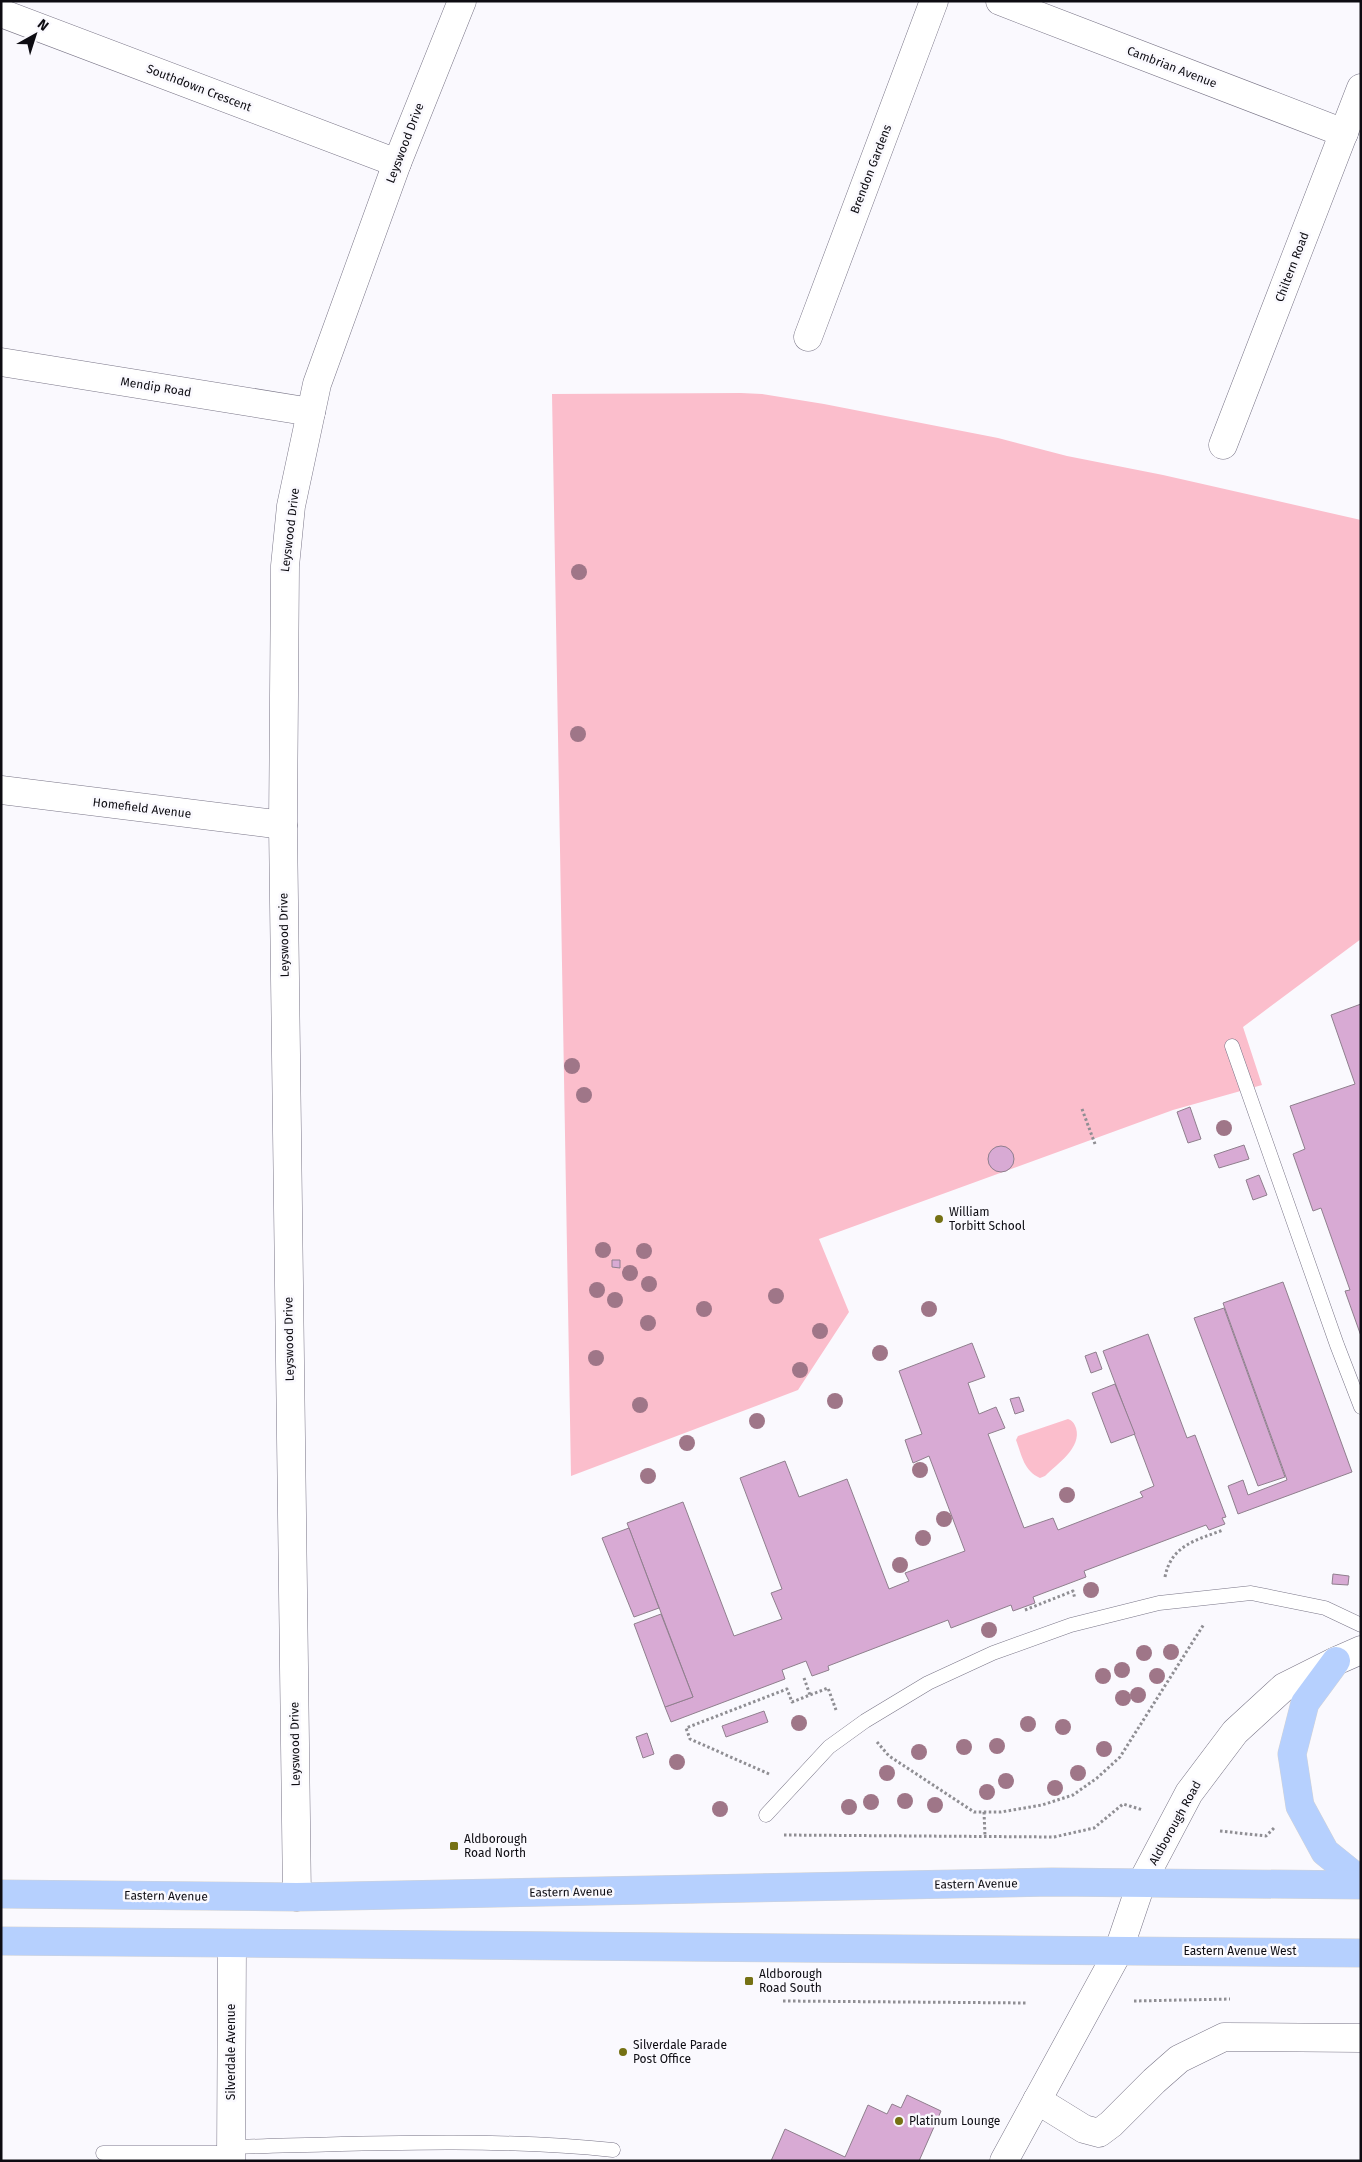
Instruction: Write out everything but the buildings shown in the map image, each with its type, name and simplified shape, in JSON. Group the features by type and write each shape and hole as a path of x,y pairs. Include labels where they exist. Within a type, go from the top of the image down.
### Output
{"highway":[{"path":"1336,1661 1305,1703 1292,1754 1300,1806 1325,1852 1361,1881"},
{"name":"Eastern Avenue","path":"1,1894 297,1898 1042,1882 1141,1884"},
{"path":"1141,1884 1361,1885"},
{"path":"1,1941 1118,1952"},
{"name":"Eastern Avenue West","path":"1118,1952 1228,1950 1361,1953"}],"street":[{"name":"Leyswood Drive","path":"297,1898 282,825 285,566 291,506 317,384 397,163 462,1"},
{"name":"Brendon Gardens","path":"808,338 934,1"},
{"name":"Cambrian Avenue","path":"1000,1 1344,133"},
{"name":"Southdown Crescent","path":"1,13 397,163"},
{"name":"Chiltern Road","path":"1223,445 1361,88"},
{"name":"Mendip Road","path":"1,362 311,412"},
{"name":"Homefield Avenue","path":"1,790 282,825"},
{"name":"Aldborough Road","path":"1118,1952 1141,1884 1189,1792 1235,1732 1284,1687 1361,1650"},
{"name":"Silverdale Avenue","path":"231,2154 232,1944"},
{"path":"1004,2161 1118,1952"},
{"path":"1037,2100 1084,2129 1099,2133 1111,2124 1179,2059 1224,2037 1361,2038"}],"lane":[{"path":"1232,1046 1334,1336 1361,1407"},
{"path":"766,1815 829,1747 857,1726 928,1682 993,1653 1071,1625 1168,1602 1251,1593 1325,1608 1361,1625"},
{"path":"103,2153 231,2154 401,2143 554,2144 612,2150"}],"path":[{"path":"1082,1109 1095,1144"},
{"path":"1168,1602 1165,1575 1170,1561 1176,1552 1190,1541 1223,1530"},
{"path":"774,1778 770,1774 690,1739 686,1728 787,1689 792,1702 828,1688 838,1714 872,1735 888,1756 974,1812 1001,1812 1042,1805 1073,1795 1097,1778 1120,1757 1208,1616 1203,1598"},
{"path":"804,1678 810,1694"},
{"path":"784,1835 1054,1837 1094,1828 1123,1804 1143,1810"},
{"path":"984,1812 985,1836"},
{"path":"1220,1831 1266,1836"},
{"path":"1134,2001 1230,1999"},
{"path":"783,2001 1027,2002"}],"shaded area":[{"name":"William Torbitt School","path":"552,394 762,394 824,404 998,438 1067,456 1163,475 1361,520 1361,939 1243,1027 1262,1085 1173,1110 819,1239 849,1312 798,1390 571,1476"},
{"path":"1068,1419 1073,1422 1077,1435 1072,1449 1062,1461 1040,1478 1027,1467 1016,1440 1018,1436"}],"place":[{"name":"William Torbitt School","path":"939,1219"},
{"name":"Aldborough Road North","path":"454,1846"},
{"name":"Aldborough Road South","path":"749,1981"},
{"name":"Silverdale Parade Post Office","path":"623,2052"},
{"name":"Platinum Lounge","path":"899,2121"}]}
